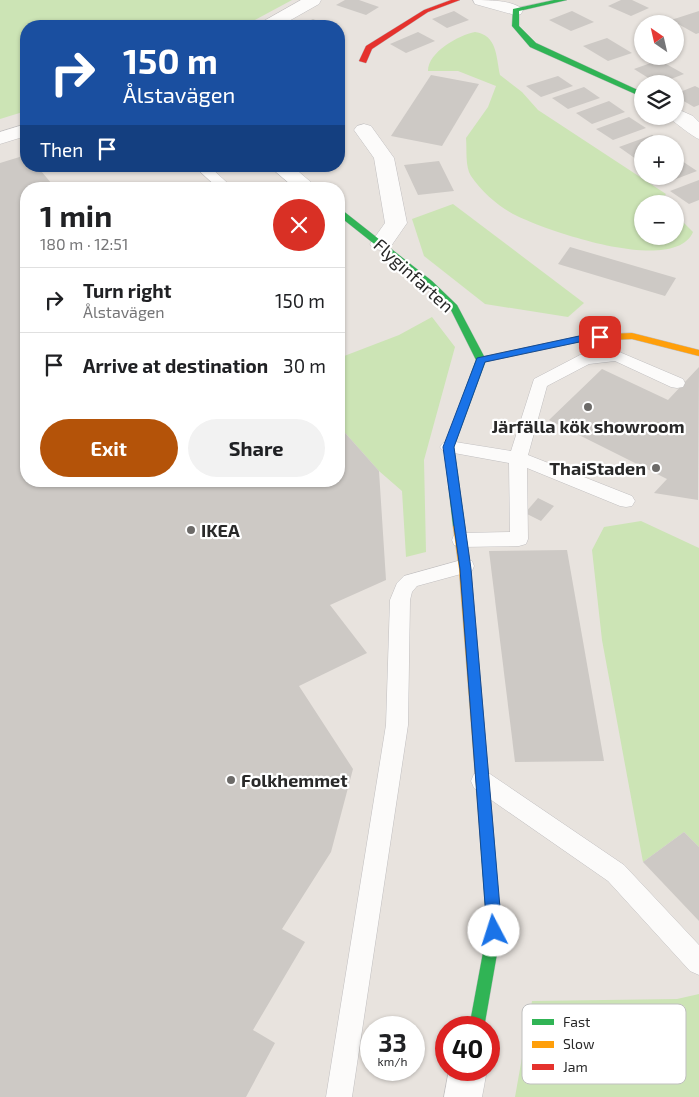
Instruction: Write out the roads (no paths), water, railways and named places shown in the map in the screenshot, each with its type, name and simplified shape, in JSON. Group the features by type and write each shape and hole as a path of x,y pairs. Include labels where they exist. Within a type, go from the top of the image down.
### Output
{"street":[{"path":"278,20 313,0"},
{"path":"363,61 369,48 426,11 457,0"},
{"path":"481,0 516,10 564,0"},
{"path":"516,10 516,26 533,45 634,91"},
{"path":"684,119 699,133"},
{"path":"364,130 384,158 396,222 381,244"},
{"path":"0,138 20,132"},
{"path":"287,172 300,182"},
{"name":"Flyginfarten","path":"345,217 381,244 454,307 481,360"},
{"path":"478,1016 494,931 465,566 449,447 481,360 584,338 632,336 699,353"},
{"path":"463,1097 466,1081"}],"lane":[{"path":"208,172 219,182"},
{"path":"461,540 519,539 518,458 540,383 586,358 617,356 677,383"},
{"path":"449,447 518,458 626,500"},
{"path":"339,1097 398,725 400,600 404,588 411,581 465,566"},
{"path":"482,780 616,873 699,963"}],"place":[{"name":"Järfälla kök showroom","path":"588,407"},
{"name":"ThaiStaden","path":"656,468"},
{"name":"IKEA","path":"191,530"},
{"name":"Folkhemmet","path":"231,780"}]}
